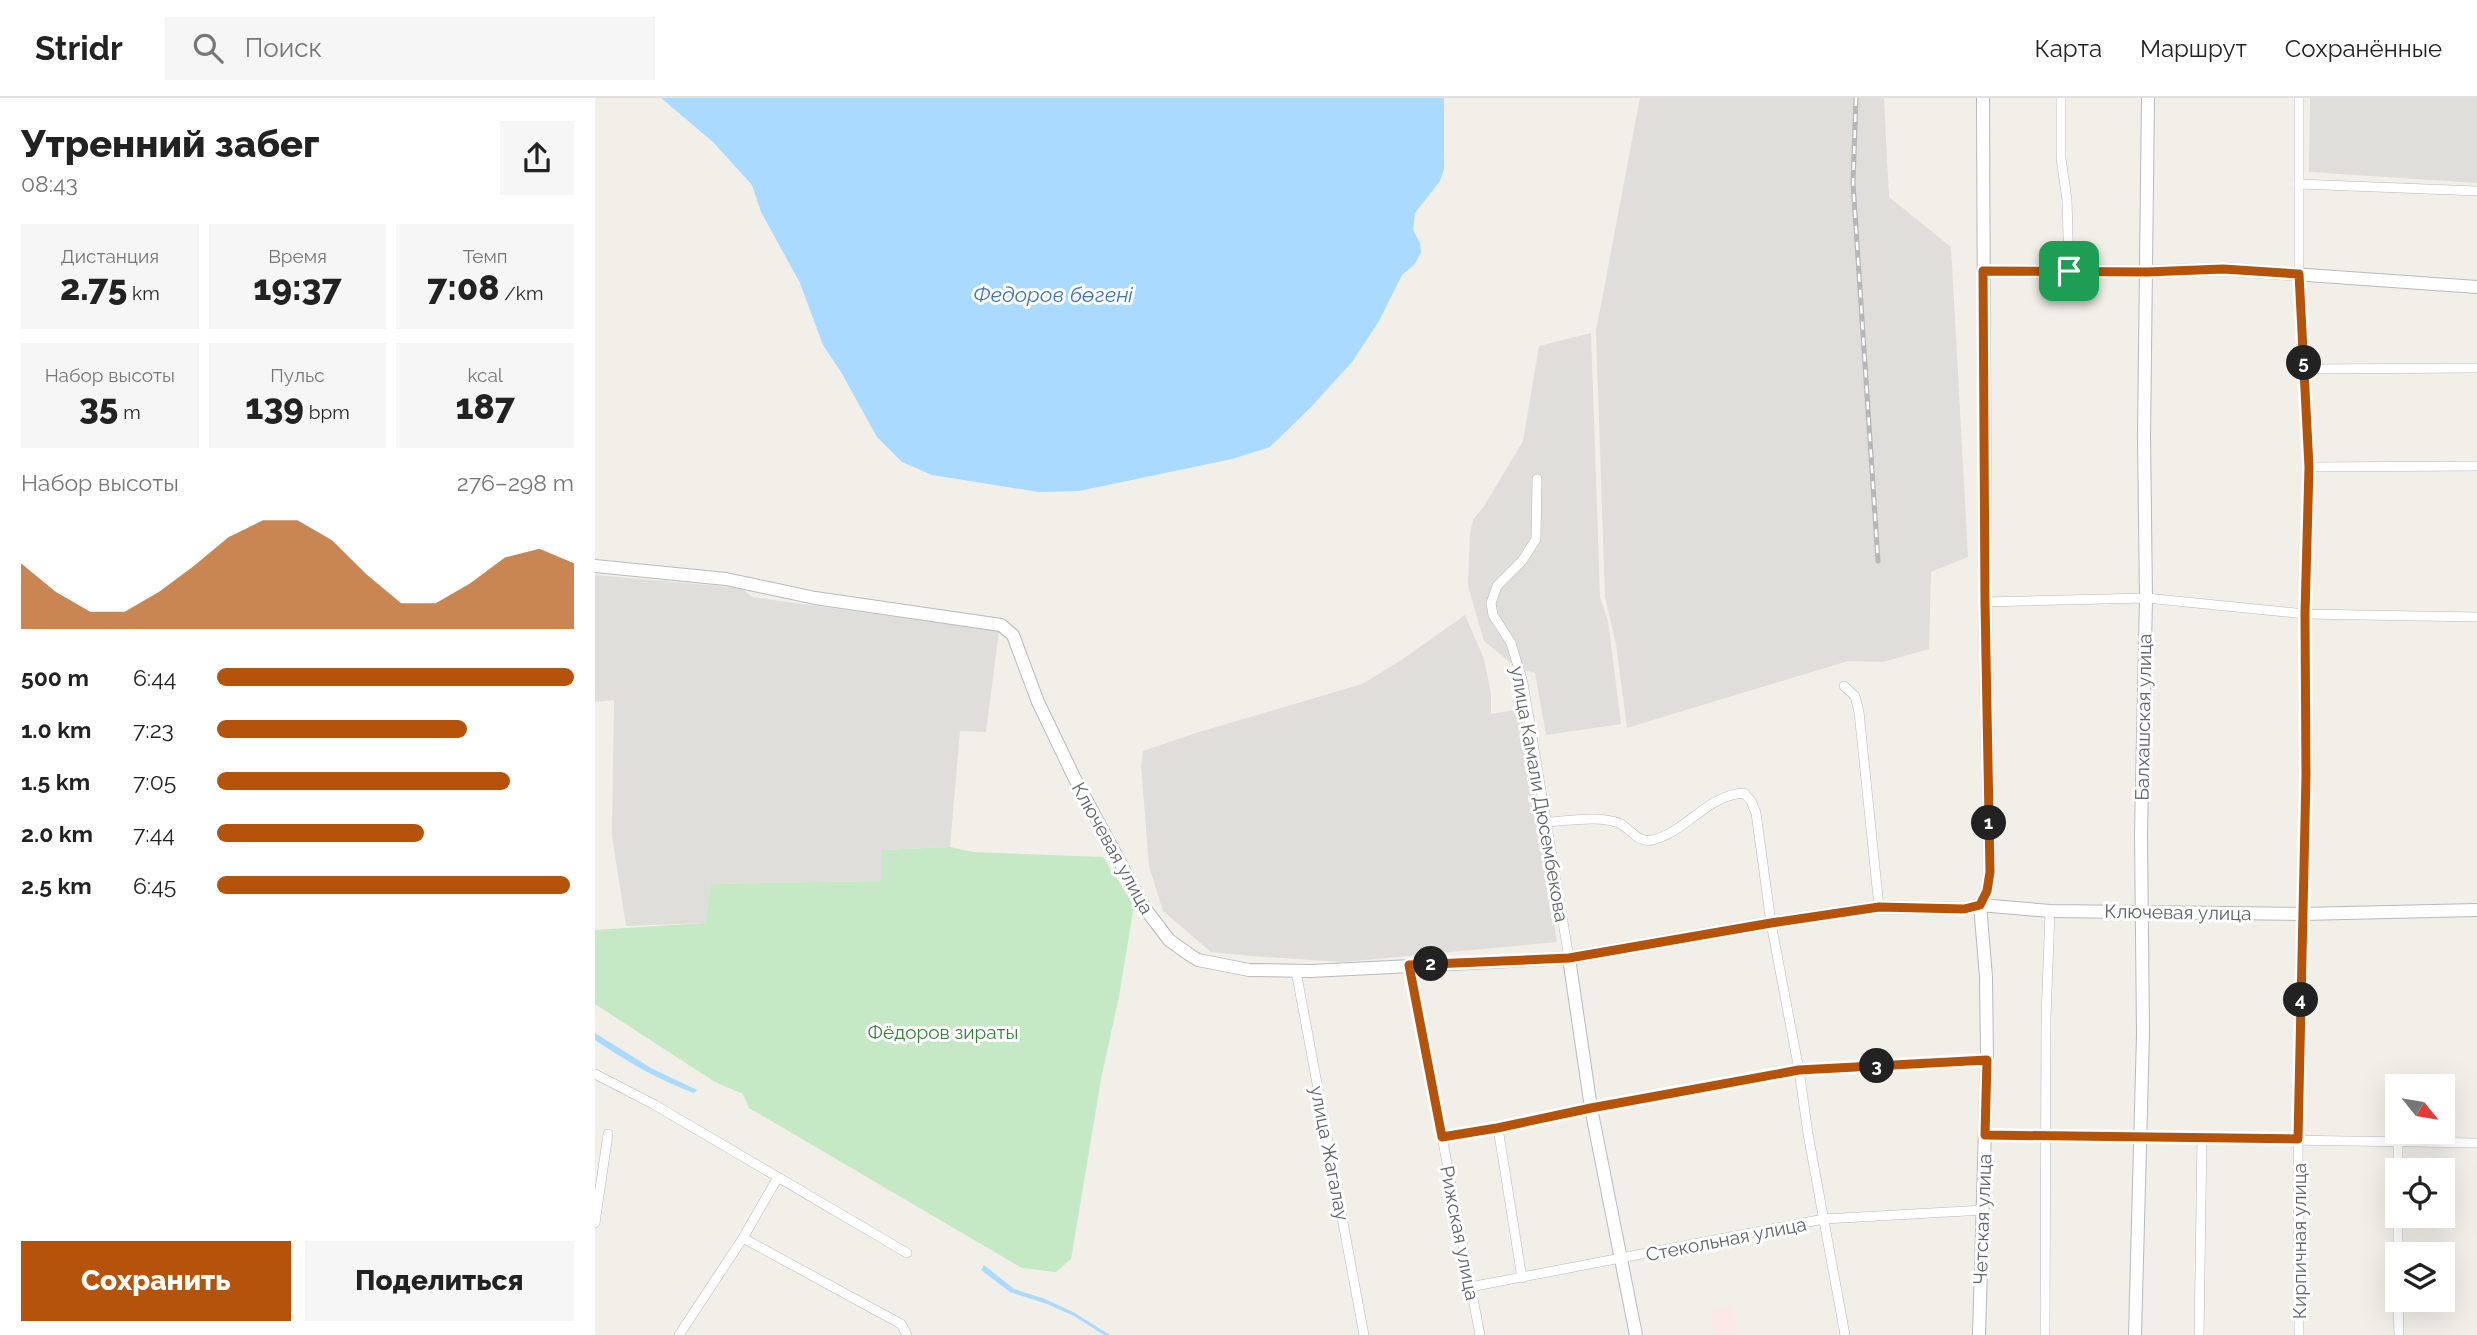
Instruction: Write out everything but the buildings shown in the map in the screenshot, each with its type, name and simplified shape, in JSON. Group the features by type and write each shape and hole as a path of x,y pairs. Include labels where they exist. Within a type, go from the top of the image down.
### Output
{"street":[{"name":"Четская улица","path":"1979,1335 1987,1060 1986,977 1980,905 1987,891 1990,872 1985,602 1983,98"},
{"path":"2061,98 2061,158 2067,200 2069,271"},
{"name":"Балхашская улица","path":"2135,1335 2138,1186 2142,1137 2142,750 2146,598 2144,437 2148,98"},
{"name":"Кирпичная улица","path":"2299,98 2299,274 2309,467 2298,1139 2299,1335"},
{"path":"2299,184 2477,191"},
{"path":"1983,271 2147,272 2223,269 2477,287"},
{"path":"2305,369 2477,368"},
{"path":"2309,467 2477,466"},
{"name":"улица Камали Дюсембекова","path":"1537,479 1536,539 1522,561 1497,586 1491,603 1493,615 1511,643 1523,683 1591,1108 1636,1335"},
{"name":"Ключевая улица","path":"595,566 726,579 815,598 1001,625 1013,635 1038,702 1074,777 1144,907 1169,940 1198,960 1248,970 1296,971 1569,958 1879,907 1964,909 1980,905 2050,911 2302,914 2477,910"},
{"path":"1985,602 2146,598 2305,614 2477,617"},
{"path":"1844,686 1855,696 1859,712 1879,907"},
{"path":"1547,822 1602,820 1619,823 1641,840 1651,840 1664,835 1733,793 1744,793 1751,801 1756,813 1771,923 1845,1335"},
{"path":"2045,1335 2046,1018 2050,911"},
{"name":"Рижская улица","path":"1409,965 1480,1335"},
{"name":"улица Жагалау","path":"1296,971 1364,1335"},
{"path":"1442,1137 1799,1070 1987,1060"},
{"path":"595,1074 655,1105 907,1253"},
{"path":"1497,1128 1522,1278"},
{"path":"595,1223 608,1134"},
{"path":"1985,1135 2385,1142"},
{"path":"2199,1335 2202,1138"},
{"path":"2455,1143 2477,1143"},
{"path":"680,1335 778,1179"},
{"name":"Стекольная улица","path":"1471,1287 1824,1219 1984,1210"},
{"path":"743,1238 901,1324 907,1335"},
{"path":"2398,1312 2399,1335"}],"shaded area":[{"path":"1640,98 1884,98 1889,197 1951,247 1968,557 1931,572 1929,649 1883,662 1848,661 1627,728 1616,644 1605,597 1596,331"},
{"path":"2310,98 2477,98 2477,183 2309,172"},
{"path":"1591,333 1600,597 1608,621 1621,724 1546,735 1535,673 1517,668 1484,641 1468,586 1470,533 1473,520 1523,441 1539,346"},
{"path":"595,575 741,588 752,597 999,631 986,732 960,731 950,847 882,850 882,881 711,884 705,923 626,926 612,836 614,700 595,702"},
{"path":"1465,615 1484,659 1491,694 1491,714 1521,709 1557,942 1343,962 1251,956 1211,952 1163,911 1149,866 1141,765 1143,751 1362,684"},
{"path":"1732,1305 1737,1335 1714,1335 1710,1310"}],"green space":[{"name":"Фёдоров зираты","path":"950,847 973,852 1103,857 1134,905 1071,1259 1056,1272 1022,1268 749,1108 743,1094 715,1082 595,1004 595,930 705,923 711,884 881,881 881,850"}],"water":[{"name":"Федоров бөгені","path":"661,98 1444,98 1444,169 1440,181 1415,213 1413,230 1420,243 1421,252 1415,264 1402,275 1379,321 1352,362 1270,447 1232,459 1079,491 1039,492 932,475 902,462 877,437 823,345 800,283 761,212 752,185 713,142"},
{"path":"595,1033 651,1068 697,1090 694,1093 643,1070 595,1040"},
{"path":"984,1265 1014,1289 1073,1312 1110,1335 1104,1335 1074,1316 1047,1304 1010,1292 981,1270"}],"railway":[{"path":"1856,98 1853,183 1878,561"}],"route":[{"path":"2223,269 2299,274 2309,467 2298,1139 2046,1138 1985,1135 1987,1060 1799,1070 1442,1137 1409,965 1569,958 1671,939 1879,907 1964,909 1980,905 1987,891 1990,872 1983,271 2069,271 2223,269"}]}
